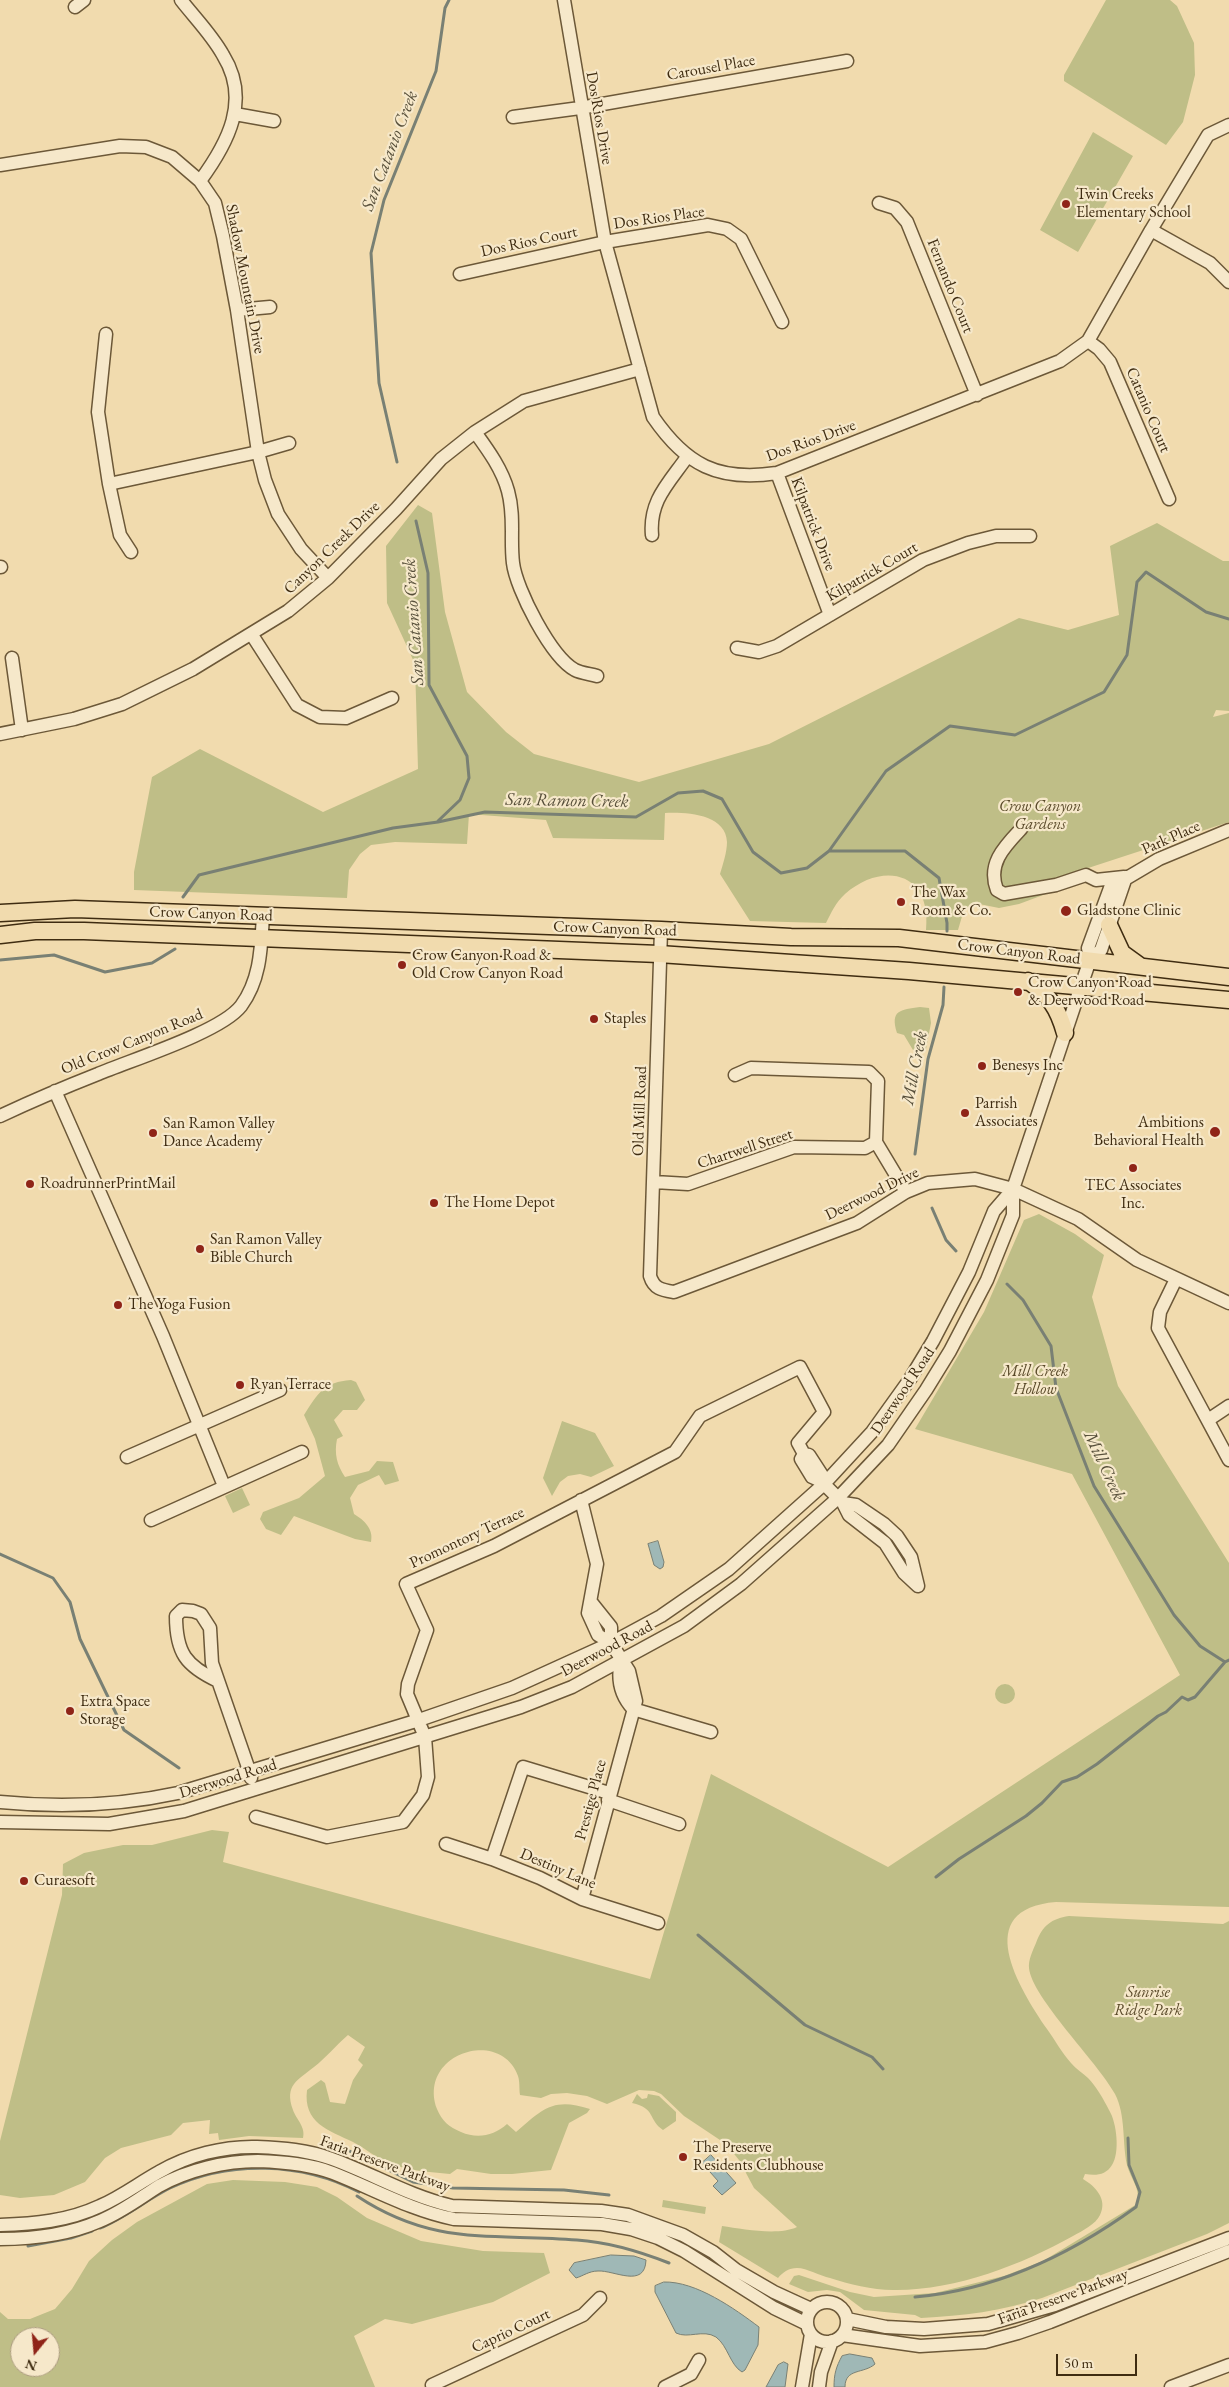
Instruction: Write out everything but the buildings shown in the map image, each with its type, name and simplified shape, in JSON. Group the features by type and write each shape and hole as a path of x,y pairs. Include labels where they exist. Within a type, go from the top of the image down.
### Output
{"main road":[{"name":"Crow Canyon Road","path":"0,913 69,909 263,915 440,924 661,930 791,937 900,938 1229,977"},
{"path":"1109,926 1122,953 1140,966"},
{"name":"Crow Canyon Road","path":"0,935 35,931 84,931 659,954 1028,981 1229,1000"},
{"path":"1028,981 1042,991 1054,1005 1060,1014 1065,1033"}],"street":[{"path":"181,0 224,55 233,77 236,95 235,114 219,156 200,181"},
{"name":"Dos Rios Drive","path":"564,0 580,108 605,242 653,417 668,438 687,457 712,470 736,476 777,473 1060,361 1088,341 1151,230 1208,136 1229,125"},
{"name":"Carousel Place","path":"513,117 580,108 847,61"},
{"path":"235,114 274,121"},
{"name":"Shadow Mountain Drive","path":"0,165 120,146 146,147 172,157 200,181 215,203 237,310 258,452 278,514 300,549 328,578"},
{"name":"Fernando Court","path":"880,203 895,208 907,222 977,395"},
{"name":"Dos Rios Place","path":"605,242 708,225 727,229 741,239 782,322"},
{"path":"1151,230 1210,263 1229,282"},
{"name":"Dos Rios Court","path":"460,274 605,242"},
{"path":"237,310 270,306"},
{"path":"106,334 98,412 109,484 120,535 131,552"},
{"name":"Catanio Court","path":"1088,341 1100,349 1110,362 1169,499"},
{"name":"Canyon Creek Drive","path":"0,734 74,719 122,704 193,669 252,635 288,611 328,578 441,459 475,432 524,401 640,369"},
{"path":"475,432 496,462 508,488 512,506 513,562 518,586 535,618 562,658 575,670 597,676"},
{"path":"109,484 258,452 289,443"},
{"path":"652,535 651,518 656,501 687,457"},
{"name":"Kilpatrick Drive","path":"777,473 830,615"},
{"name":"Kilpatrick Court","path":"737,648 759,652 777,646 923,560 968,543 996,536 1030,536"},
{"path":"252,635 298,705 320,717 346,718 392,698"},
{"path":"12,658 22,730"},
{"path":"1022,830 1006,844 997,858 994,867 994,883 997,890 1004,894 1056,885 1086,875 1096,880 1126,877 1101,950 1090,960"},
{"name":"Park Place","path":"1090,960 1088,948 1110,888 1159,859 1229,830"},
{"name":"Old Crow Canyon Road","path":"0,1116 55,1091 201,1033 226,1019 240,1006 254,983 261,956 263,915"},
{"name":"Old Mill Road","path":"660,1290 653,1284 650,1276 661,930"},
{"name":"Deerwood Road","path":"0,1822 109,1824 184,1811 253,1788 521,1707 572,1687 684,1626 713,1607 840,1501 888,1444 926,1390 954,1344 987,1280 1013,1215 1013,1189 1090,960"},
{"path":"735,1074 751,1068 869,1072 878,1081 876,1142 906,1192"},
{"path":"55,1091 163,1336 224,1486"},
{"name":"Chartwell Street","path":"654,1182 688,1184 794,1147 866,1148 876,1142"},
{"name":"Deerwood Drive","path":"660,1290 674,1292 857,1223 906,1192 928,1183 975,1179 1013,1189 1078,1219 1137,1260 1229,1303"},
{"name":"Deerwood Road","path":"0,1802 74,1806 137,1802 178,1793 419,1720 512,1688 612,1643 661,1616 729,1569 822,1483 872,1432 910,1380 949,1312 969,1272 994,1211 1013,1189"},
{"path":"1176,1279 1160,1312 1158,1328 1229,1460"},
{"name":"Promontory Terrace","path":"256,1817 327,1837 403,1822 423,1795 428,1777 425,1737 407,1694 408,1684 427,1630 406,1584 494,1546 675,1452 700,1416 800,1367 824,1412 798,1443 804,1454 809,1455 822,1474 822,1483 840,1501 850,1515 885,1543 904,1574 918,1586 912,1557 897,1536 884,1524 856,1505 840,1501"},
{"path":"127,1457 280,1390"},
{"path":"1208,1420 1229,1406"},
{"path":"151,1520 302,1452"},
{"path":"581,1500 597,1564 588,1613 598,1635 612,1643 621,1661 618,1676 627,1702 633,1709 711,1732"},
{"path":"218,1681 190,1666 182,1652 176,1631 176,1616 182,1610 201,1614 210,1628 212,1663 249,1770 253,1788"},
{"name":"Prestige Place","path":"582,1899 633,1709"},
{"path":"492,1859 522,1767 679,1824"},
{"name":"Destiny Lane","path":"446,1844 492,1859 540,1878 582,1899 658,1923"},
{"name":"Faria Preserve Parkway","path":"0,2225 50,2222 76,2215 120,2196 160,2171 213,2151 256,2147 294,2150 330,2158 396,2188 428,2200 452,2206 600,2211 631,2216 684,2235 713,2252 736,2270 774,2292 811,2309"},
{"name":"Faria Preserve Parkway","path":"0,2239 52,2236 77,2229 122,2211 161,2185 187,2174 215,2166 257,2161 295,2164 331,2172 398,2203 430,2214 454,2219 602,2224 631,2229 658,2238 684,2251 809,2329"},
{"name":"Faria Preserve Parkway","path":"847,2319 886,2327 924,2329 988,2324 1055,2305 1229,2238"},
{"name":"Faria Preserve Parkway","path":"837,2338 920,2346 985,2342 1050,2322 1229,2251"},
{"name":"Caprio Court","path":"433,2387 432,2385 584,2315 600,2298"},
{"path":"802,2387 811,2309 822,2302 829,2301 841,2307 847,2319 821,2372 819,2387"},
{"path":"809,2329 821,2341 837,2338"},
{"path":"665,2387 691,2374 699,2360"},
{"path":"1171,2387 1229,2365"}],"green space":[{"path":"1106,0 1170,0 1177,6 1194,43 1195,75 1183,122 1166,145 1064,81 1064,75"},
{"path":"1093,132 1133,156 1078,252 1040,230"},
{"name":"Crow Canyon Gardens","path":"418,505 432,513 445,612 467,692 506,732 534,754 639,782 769,744 1019,618 1068,630 1119,615 1110,546 1157,523 1223,561 1229,561 1229,711 1216,710 1213,717 1229,713 1229,822 1079,871 1062,888 1019,904 999,908 979,904 970,905 963,913 958,930 926,930 926,910 921,895 913,884 902,878 889,876 875,878 860,884 845,894 836,904 826,923 750,921 720,874 727,846 725,833 712,820 694,814 683,813 665,813 664,840 553,838 546,820 469,814 467,844 395,842 371,845 360,854 349,870 347,898 134,890 134,872 152,777 200,749 323,812 418,769 415,664 387,603 386,546"},
{"path":"920,1007 929,1008 931,1023 926,1049 913,1050 904,1035 897,1033 895,1020 898,1012"},
{"name":"Mill Creek Hollow","path":"1039,1214 1075,1234 1104,1255 1092,1297 1118,1386 1229,1563 1229,1907 1056,1902 1030,1908 1014,1919 1008,1934 1009,1953 1024,1993 1065,2055 1097,2089 1114,2122 1117,2146 1112,2165 1107,2171 1100,2174 1085,2174 1083,2179 1096,2189 1101,2198 1102,2209 1095,2221 1084,2230 1032,2257 986,2274 940,2286 916,2289 877,2289 797,2268 786,2271 778,2278 719,2242 722,2226 770,2231 789,2230 797,2227 754,2188 739,2160 726,2144 684,2116 661,2094 654,2091 639,2090 607,2104 587,2096 567,2093 551,2094 541,2098 520,2095 518,2076 509,2061 495,2053 480,2050 464,2053 449,2061 439,2073 434,2089 437,2109 441,2117 449,2126 461,2132 479,2136 491,2134 507,2124 516,2132 542,2111 557,2105 567,2104 590,2109 587,2113 569,2123 551,2170 491,2174 457,2169 450,2174 411,2169 384,2161 357,2144 326,2129 313,2118 309,2110 307,2090 321,2080 325,2083 330,2102 345,2104 353,2080 363,2065 358,2060 365,2047 348,2035 298,2080 291,2089 291,2102 294,2113 303,2130 303,2138 249,2136 219,2140 218,2133 209,2134 210,2120 183,2123 171,2135 121,2148 105,2158 85,2182 54,2195 20,2198 0,2195 0,2141 62,1895 63,1864 84,1853 123,1845 152,1845 212,1830 229,1832 223,1862 650,1979 711,1774 888,1867 1180,1675 1072,1474 915,1429 984,1312 1024,1220"},
{"path":"351,1380 356,1382 365,1400 357,1410 343,1410 334,1420 343,1436 337,1439 336,1444 336,1454 340,1468 345,1477 369,1471 377,1461 393,1462 399,1481 385,1485 379,1475 358,1485 350,1498 354,1514 365,1522 370,1529 371,1542 355,1539 294,1516 281,1535 266,1529 260,1519 263,1512 299,1498 325,1476 315,1439 304,1415 313,1401 328,1386"},
{"path":"562,1421 595,1433 614,1466 591,1477 580,1474 568,1476 560,1482 552,1496 543,1478"},
{"path":"242,1488 250,1505 233,1513 225,1496"},
{"path":"1005,1684 1012,1687 1015,1694 1012,1701 1005,1704 998,1701 995,1694 998,1687"},
{"name":"Sunrise Ridge Park","path":"1069,1916 1223,1924 1229,1921 1229,2223 1207,2234 1042,2298 997,2310 921,2318 915,2315 864,2310 840,2292 827,2290 808,2292 789,2284 794,2276 799,2275 850,2292 874,2297 935,2293 1004,2276 1043,2261 1137,2204 1138,2193 1127,2165 1121,2111 1115,2094 1041,1996 1029,1968 1032,1952 1045,1927 1052,1921"},
{"path":"637,2094 642,2099 647,2098 648,2094 659,2096 676,2112 676,2121 663,2130 645,2108 632,2103"},
{"path":"233,2180 285,2182 317,2187 337,2197 367,2218 421,2241 483,2251 544,2253 550,2273 493,2302 412,2324 385,2319 354,2336 375,2387 0,2387 0,2312 8,2319 30,2319 55,2309 72,2289 89,2261 112,2240 137,2222 207,2184"},
{"path":"663,2200 706,2207 705,2214 662,2207"}],"water":[{"path":"658,1541 664,1562 663,1567 660,1569 654,1565 648,1544"},
{"path":"711,2155 736,2183 722,2195 713,2186 718,2181 702,2163"},
{"path":"611,2255 634,2256 646,2260 644,2269 635,2276 595,2271 576,2278 569,2270 574,2263"},
{"path":"664,2282 689,2286 702,2291 739,2312 759,2327 758,2345 745,2370 742,2372 738,2369 716,2337 706,2334 681,2335 676,2333 655,2292 655,2286"},
{"path":"850,2354 872,2358 875,2364 848,2377 845,2387 834,2387 835,2374 840,2360 842,2356"},
{"path":"784,2362 788,2364 785,2387 766,2387 778,2365"}],"waterway":[{"name":"San Catanio Creek","path":"397,462 379,383 371,253 384,200 436,71 445,8 449,0"},
{"name":"San Catanio Creek","path":"416,521 428,573 429,685 467,756 469,778 460,800 438,821"},
{"name":"San Ramon Creek","path":"183,897 199,875 393,828 438,822 485,812 636,817 678,793 703,791 722,799 753,852 781,873 807,868 829,851 886,771 950,726 1015,735 1104,692 1127,655 1137,582 1146,572 1206,612 1229,619"},
{"name":"Mill Creek","path":"830,851 905,851 939,878 947,931"},
{"name":"San Ramon Creek","path":"0,960 54,955 105,972 152,963 175,949"},
{"name":"Mill Creek","path":"915,1154 928,1059 943,1005 944,987"},
{"name":"Mill Creek","path":"932,1208 946,1240 956,1251"},
{"name":"Mill Creek","path":"1007,1284 1023,1300 1051,1346 1056,1388 1094,1486 1174,1615 1200,1646 1225,1662 1229,1660"},
{"path":"0,1554 53,1578 70,1602 80,1639 124,1730 179,1768"},
{"path":"936,1877 959,1859 1026,1816 1042,1803 1062,1782 1077,1777 1097,1764 1158,1716 1166,1712 1182,1697 1188,1700 1195,1697 1225,1662"},
{"path":"698,1935 805,2025 872,2057 883,2069"},
{"path":"915,2297 974,2287 1031,2267 1085,2240 1136,2207 1140,2192 1129,2165 1128,2138"},
{"path":"329,2141 413,2182 453,2188 564,2190 609,2195"},
{"path":"100,2228 170,2188 193,2179 241,2169 290,2170 337,2182 359,2192"},
{"path":"357,2196 385,2212 412,2223 438,2230 490,2236 589,2241 624,2248 669,2263"},
{"path":"28,2246 71,2238 92,2231"}],"place":[{"name":"Twin Creeks Elementary School","path":"1066,204"},
{"name":"The Wax Room & Co.","path":"901,902"},
{"name":"Gladstone Clinic","path":"1066,911"},
{"name":"Crow Canyon Road & Old Crow Canyon Road","path":"402,965"},
{"name":"Crow Canyon Road & Deerwood Road","path":"1018,992"},
{"name":"Staples","path":"594,1019"},
{"name":"Benesys Inc","path":"982,1066"},
{"name":"Parrish Associates","path":"965,1113"},
{"name":"Ambitions Behavioral Health","path":"1215,1132"},
{"name":"San Ramon Valley Dance Academy","path":"153,1133"},
{"name":"TEC Associates Inc.","path":"1133,1168"},
{"name":"RoadrunnerPrintMail","path":"30,1184"},
{"name":"The Home Depot","path":"434,1203"},
{"name":"San Ramon Valley Bible Church","path":"200,1249"},
{"name":"The Yoga Fusion","path":"118,1305"},
{"name":"Ryan Terrace","path":"240,1385"},
{"name":"Extra Space Storage","path":"70,1711"},
{"name":"Curaesoft","path":"24,1881"},
{"name":"The Preserve Residents Clubhouse","path":"683,2157"}]}
